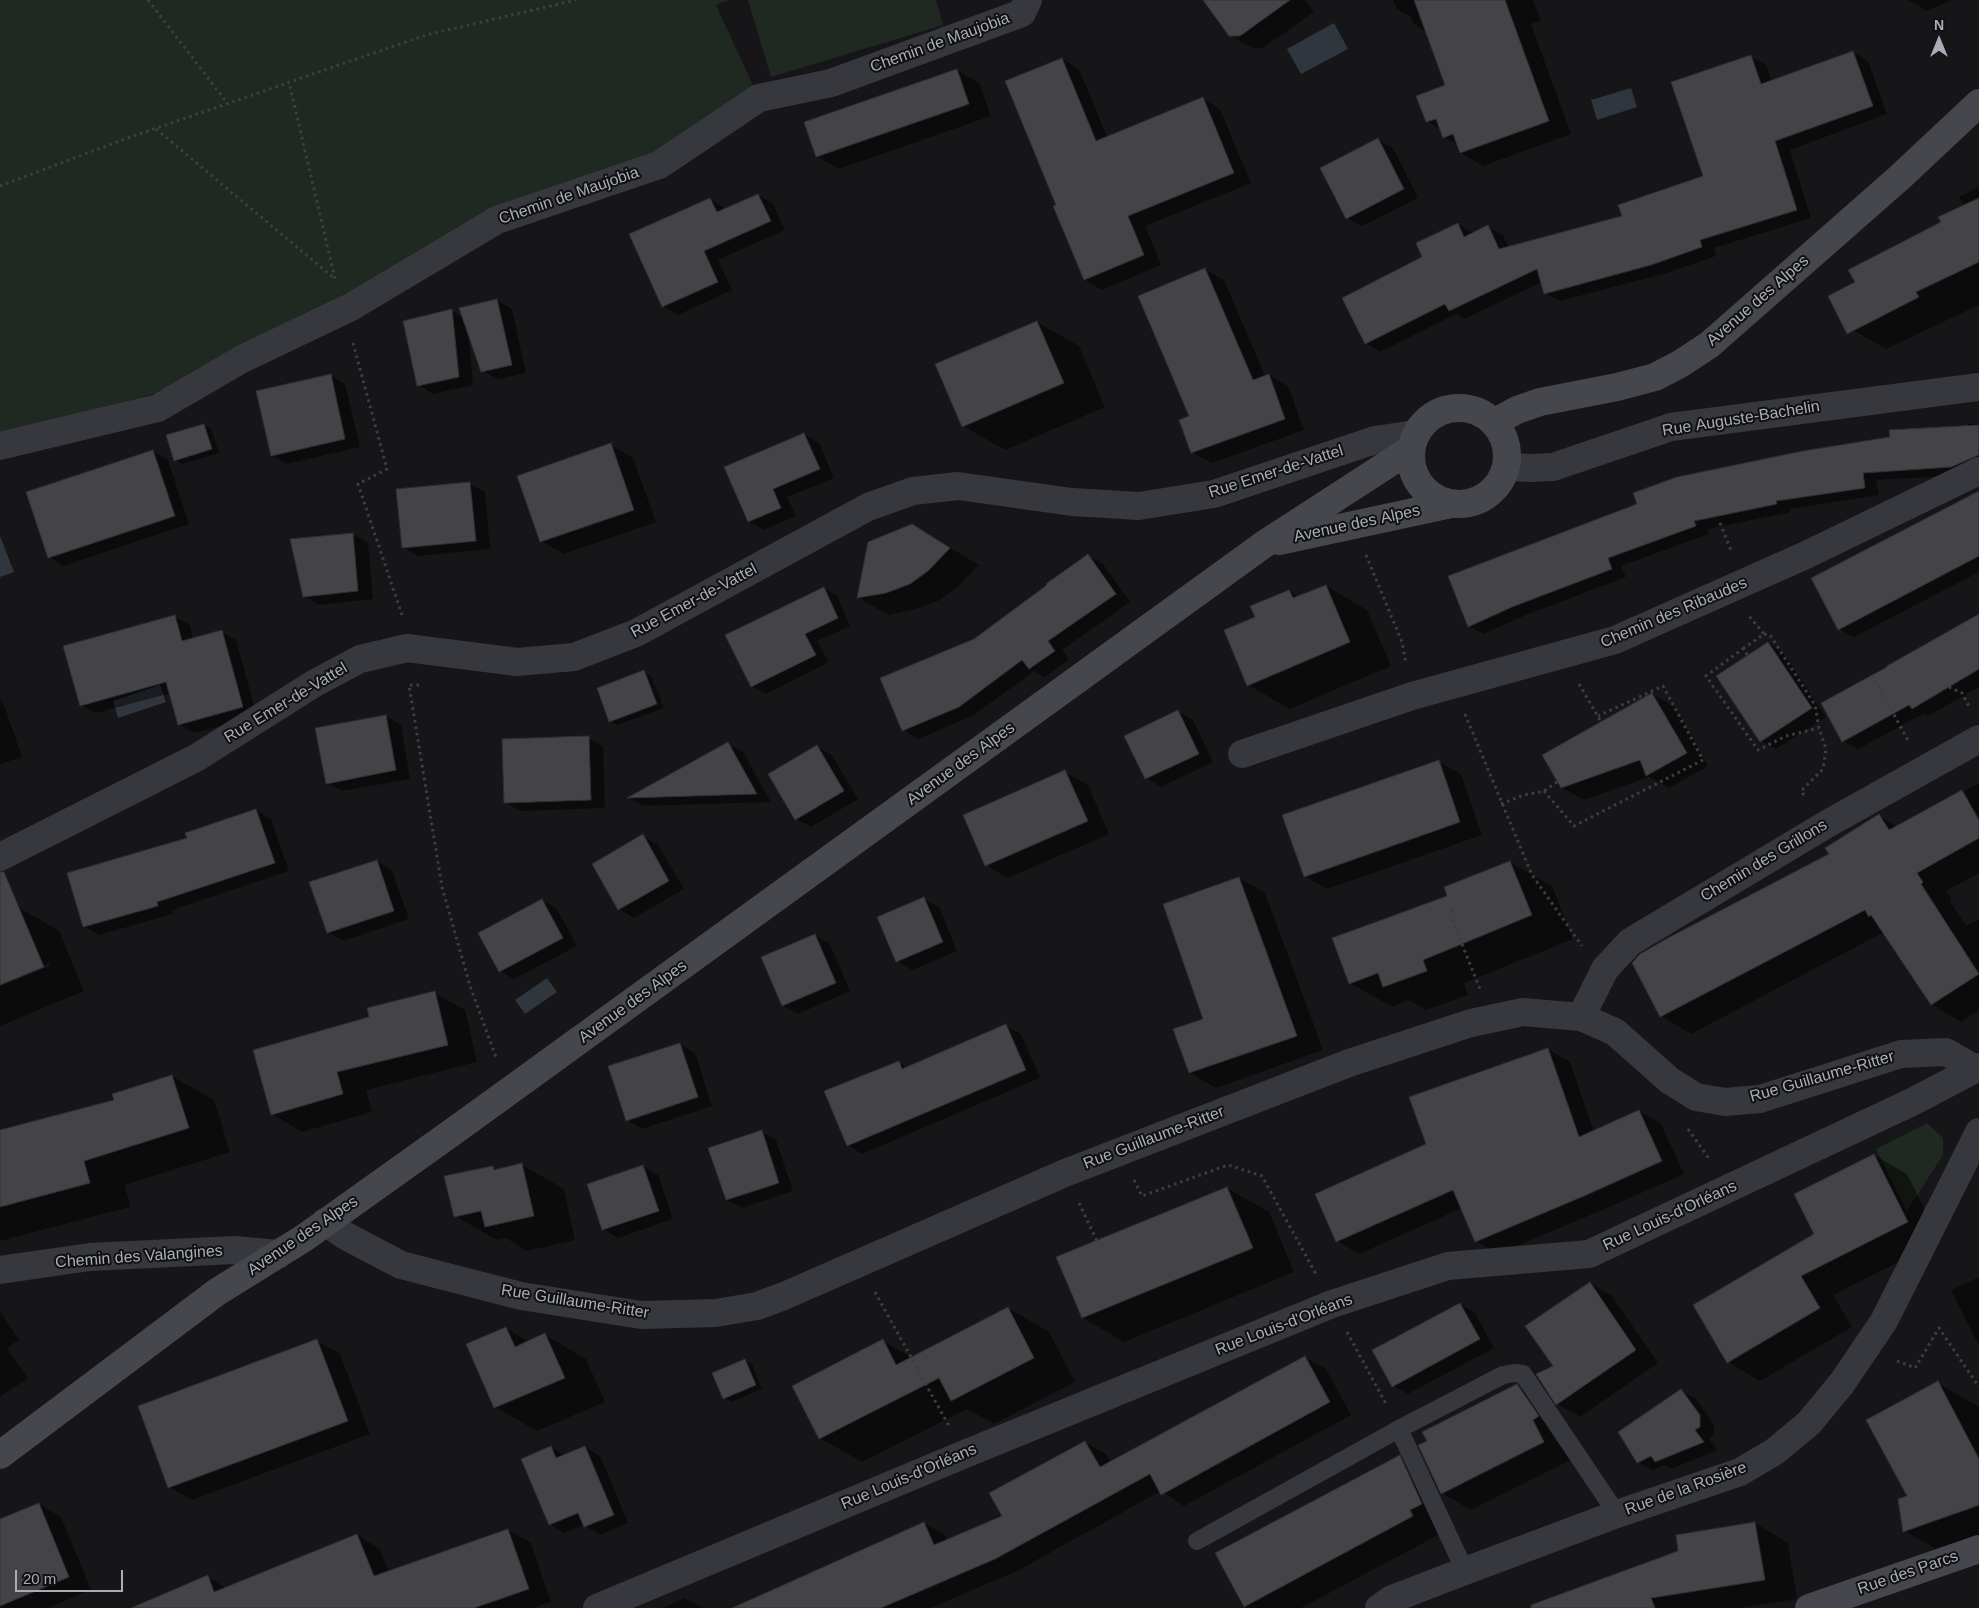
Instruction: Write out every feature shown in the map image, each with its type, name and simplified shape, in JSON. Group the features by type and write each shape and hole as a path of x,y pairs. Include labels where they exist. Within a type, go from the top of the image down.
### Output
{"main road":[{"name":"Avenue des Alpes","path":"1495,422 1517,410 1540,402 1655,378 1709,345 1899,178 1979,103"},
{"path":"1452,407 1467,408 1483,413 1495,422 1504,436 1508,450 1507,467 1501,480 1492,492 1480,500 1465,504 1451,504 1436,498 1424,490 1416,478 1411,464 1413,442 1424,422 1437,412 1452,407"},
{"name":"Avenue des Alpes","path":"0,1455 217,1292 279,1254 325,1222 1263,545 1413,442"},
{"name":"Avenue des Alpes","path":"1263,545 1451,504"},
{"name":"Rue des Parcs","path":"1809,1608 1979,1549"}],"street":[{"name":"Chemin de Maujobia","path":"0,446 158,408 242,359 351,307 497,220 659,165 759,98 830,83 1022,13 1028,0"},
{"name":"Rue Auguste-Bachelin","path":"1507,467 1553,467 1671,427 1979,387"},
{"name":"Rue Emer-de-Vattel","path":"0,857 196,758 314,683 360,659 407,648 517,662 574,657 636,633 868,507 912,491 958,486 1072,502 1139,506 1214,494 1375,440 1413,442"},
{"name":"Chemin des Ribaudes","path":"1242,754 1412,696 1615,640 1806,555 1979,471"},
{"name":"Chemin des Grillons","path":"1581,1016 1605,969 1630,942 1923,769 1977,728"},
{"name":"Rue Guillaume-Ritter","path":"325,1222 344,1235 401,1265 521,1296 641,1316 716,1313 757,1306 784,1296 1065,1173 1349,1063 1471,1022 1523,1012 1581,1016 1615,1032 1670,1080 1696,1097 1725,1102 1760,1099 1901,1054 1946,1052 1978,1076"},
{"name":"Rue Louis-d'Orléans","path":"597,1608 951,1459 1332,1304 1448,1266 1589,1254 1914,1101 1978,1076"},
{"name":"Rue de la Rosière","path":"1379,1608 1392,1599 1464,1571 1617,1514 1740,1472 1774,1452 1809,1423 1842,1383 1884,1321 1979,1132"},
{"name":"Chemin des Valangines","path":"0,1270 110,1256 234,1250 279,1254"}],"lane":[{"path":"1196,1541 1399,1429 1503,1375 1514,1373 1523,1374 1617,1514"},
{"path":"1399,1429 1464,1571"}],"path":[{"path":"148,0 228,104"},
{"path":"0,186 156,128 426,35 576,0"},
{"path":"156,128 335,279 289,82"},
{"path":"352,340 387,469 358,484 401,611 407,648"},
{"path":"1357,555 1365,553 1402,642 1412,696"},
{"path":"1728,591 1764,634 1770,635 1815,705 1819,728 1826,749 1823,769 1801,791 1827,824"},
{"path":"1764,634 1706,676 1758,750 1786,736 1819,728"},
{"path":"1744,648 1746,655"},
{"path":"1562,655 1601,722"},
{"path":"1872,674 1923,769"},
{"path":"426,684 409,685 442,887 470,986 508,1091"},
{"path":"1457,685 1466,716 1532,875 1591,960 1605,969"},
{"path":"1544,791 1574,826 1703,760 1663,686 1598,716"},
{"path":"1949,687 1962,692 1977,728"},
{"path":"1501,804 1524,795 1544,791 1557,782"},
{"path":"1453,910 1449,912 1492,1018"},
{"path":"1696,1097 1681,1119 1713,1163"},
{"path":"1228,1165 1262,1176 1399,1429"},
{"path":"1065,1173 1096,1241"},
{"path":"859,1263 952,1430"},
{"path":"1866,1348 1914,1368 1939,1328 1979,1387"}],"shaded area":[{"path":"0,0 728,0 716,5 757,94 658,161 495,215 163,391 0,438"},
{"path":"748,0 936,0 943,25 771,77"},
{"path":"1334,23 1348,49 1301,74 1287,49"},
{"path":"1631,88 1637,107 1597,120 1591,100"},
{"path":"0,536 14,572 0,577"},
{"path":"160,685 166,702 118,718 113,701"},
{"path":"547,978 557,992 525,1014 515,1000"},
{"path":"1927,1123 1943,1138 1943,1155 1907,1211 1876,1149"}],"building":[{"path":"1203,0 1290,0 1240,36 1229,36"},
{"path":"1414,0 1505,0 1549,121 1460,153 1453,134 1443,138 1436,119 1426,122 1416,96 1445,85"},
{"path":"1853,51 1873,106 1775,141 1797,210 1700,240 1702,247 1651,265 1544,294 1537,269 1449,311 1445,304 1365,344 1342,298 1422,257 1416,243 1458,223 1464,237 1488,225 1499,249 1622,216 1618,205 1703,176 1671,82 1751,55 1761,84"},
{"path":"1062,58 1096,141 1203,97 1234,173 1128,216 1144,255 1084,280 1053,206 1056,205 1005,81"},
{"path":"957,69 969,104 816,157 804,122"},
{"path":"1378,138 1404,189 1346,219 1320,168"},
{"path":"758,194 771,221 704,251 718,282 662,307 629,234 710,198 717,212"},
{"path":"1979,198 1979,262 1916,292 1919,297 1847,334 1828,296 1855,282 1848,270 1941,222 1938,217"},
{"path":"1205,268 1253,380 1269,374 1285,419 1191,453 1179,420 1189,416 1138,296"},
{"path":"497,299 512,365 481,372 459,308"},
{"path":"452,309 459,377 417,386 403,321"},
{"path":"1037,321 1064,383 962,427 935,364"},
{"path":"331,374 345,439 271,456 256,391"},
{"path":"204,424 212,449 174,461 166,435"},
{"path":"1979,425 1979,455 1951,467 1863,473 1865,488 1776,501 1777,504 1694,521 1696,526 1608,558 1612,569 1512,607 1468,627 1448,576 1637,504 1633,493 1677,477 1803,451 1890,437 1889,430"},
{"path":"804,433 820,469 773,489 781,508 748,522 724,467"},
{"path":"611,443 634,510 540,542 517,476"},
{"path":"153,450 175,516 48,558 26,492"},
{"path":"470,482 476,541 402,548 396,489"},
{"path":"1979,491 1979,556 1838,630 1811,578"},
{"path":"912,524 950,548 928,571 910,584 886,593 857,598 868,542"},
{"path":"353,533 358,591 303,597 290,539"},
{"path":"1088,554 1116,594 1048,641 1055,651 1029,669 1022,660 959,707 902,731 880,678 974,639"},
{"path":"1326,585 1350,642 1247,686 1224,630 1255,617 1250,606 1289,590 1293,598"},
{"path":"824,587 838,618 805,634 816,655 751,687 725,635"},
{"path":"1979,614 1979,669 1912,709 1909,705 1842,742 1821,703"},
{"path":"175,615 182,641 222,630 243,707 178,725 166,682 80,706 63,646"},
{"path":"1768,642 1812,708 1760,742 1716,676"},
{"path":"644,670 657,704 609,722 597,688"},
{"path":"1652,693 1687,753 1646,776 1640,760 1561,788 1542,755"},
{"path":"1178,710 1199,754 1145,779 1124,736"},
{"path":"386,715 396,770 326,784 315,728"},
{"path":"589,736 591,800 504,803 502,739"},
{"path":"728,742 757,794 627,798"},
{"path":"817,745 844,791 795,820 768,774"},
{"path":"1439,760 1460,822 1304,877 1282,815"},
{"path":"1065,770 1088,821 985,866 963,815"},
{"path":"1962,790 1979,820 1979,838 1917,873 1923,882 1921,884 1979,974 1931,1005 1871,915 1869,917 1865,910 1660,1017 1632,963 1640,954 1829,854 1825,848 1879,814 1889,830"},
{"path":"256,809 275,863 157,902 158,906 83,927 67,873 187,838 185,833"},
{"path":"643,834 669,881 618,910 592,864"},
{"path":"377,860 394,911 327,933 309,882"},
{"path":"1510,861 1532,915 1423,960 1427,971 1383,987 1378,973 1349,984 1332,938 1447,896 1444,887"},
{"path":"0,872 4,872 44,967 0,985"},
{"path":"1239,877 1297,1036 1189,1073 1173,1029 1203,1019 1163,904"},
{"path":"924,897 943,942 896,962 877,917"},
{"path":"542,899 563,938 499,972 478,933"},
{"path":"815,934 836,983 782,1006 761,957"},
{"path":"435,991 448,1045 337,1072 343,1094 271,1115 253,1050 369,1017 367,1008"},
{"path":"1006,1024 1026,1070 847,1146 824,1091 899,1061 902,1069"},
{"path":"680,1043 698,1097 626,1121 608,1066"},
{"path":"1548,1048 1579,1137 1639,1110 1662,1161 1475,1242 1453,1190 1336,1242 1315,1194 1426,1144 1409,1097"},
{"path":"172,1075 189,1128 84,1161 90,1183 0,1207 0,1130 114,1100 112,1094"},
{"path":"762,1130 779,1183 726,1200 708,1148"},
{"path":"1874,1154 1908,1222 1801,1276 1820,1308 1727,1363 1693,1305 1814,1234 1794,1194"},
{"path":"522,1163 534,1216 485,1227 481,1211 454,1217 444,1176 493,1166 494,1170"},
{"path":"643,1165 659,1211 602,1230 587,1184"},
{"path":"1227,1187 1253,1248 1082,1318 1056,1257"},
{"path":"1590,1282 1636,1350 1556,1405 1536,1374 1553,1366 1525,1326"},
{"path":"1460,1303 1480,1339 1392,1387 1372,1350"},
{"path":"1008,1307 1034,1358 951,1401 939,1378 819,1439 792,1386 883,1339 896,1365"},
{"path":"506,1327 515,1347 545,1333 565,1378 494,1408 466,1344"},
{"path":"317,1339 348,1421 168,1488 138,1406"},
{"path":"1305,1356 1330,1402 1161,1495 1150,1474 995,1559 881,1608 732,1608 924,1522 934,1545 1002,1516 989,1493 1085,1441 1100,1467"},
{"path":"745,1359 756,1385 723,1399 712,1373"},
{"path":"1938,1381 1979,1459 1979,1505 1903,1532 1898,1499 1907,1496 1866,1420"},
{"path":"1517,1384 1539,1416 1533,1420 1544,1442 1441,1494 1418,1445 1427,1441 1422,1432"},
{"path":"1681,1389 1700,1415 1700,1427 1695,1430 1704,1442 1655,1462 1651,1456 1637,1463 1618,1432"},
{"path":"551,1446 556,1458 585,1446 614,1515 584,1527 578,1513 549,1525 521,1459"},
{"path":"1400,1455 1422,1504 1410,1510 1413,1516 1244,1607 1215,1553"},
{"path":"39,1503 69,1577 0,1606 0,1519"},
{"path":"1755,1522 1765,1580 1651,1598 1655,1608 1531,1608 1531,1605 1678,1551 1676,1535"},
{"path":"508,1529 529,1589 474,1608 131,1608 208,1575 214,1592 357,1534 374,1576"}]}
